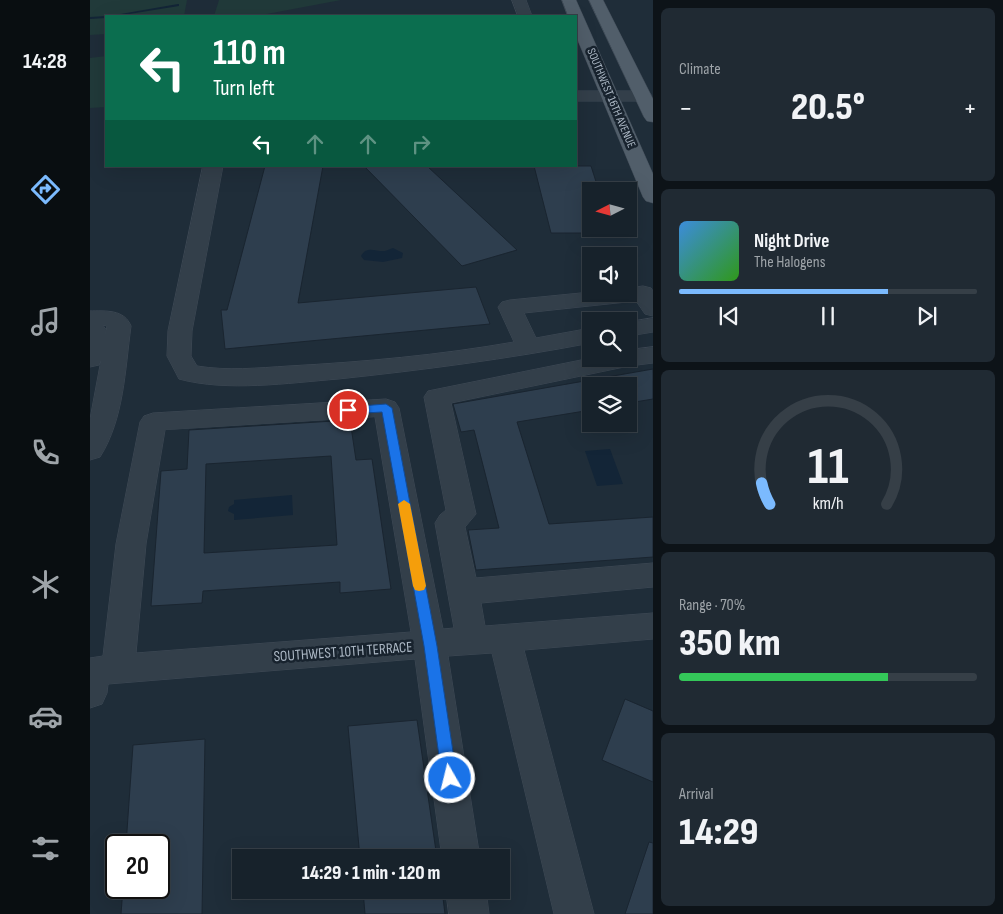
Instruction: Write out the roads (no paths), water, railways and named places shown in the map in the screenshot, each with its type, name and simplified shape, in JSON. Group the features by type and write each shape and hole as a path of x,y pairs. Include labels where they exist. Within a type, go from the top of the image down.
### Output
{"main road":[{"name":"SOUTHWEST 16TH AVENUE","path":"569,0 575,15"},
{"name":"SOUTHWEST 16TH AVENUE","path":"596,0 653,117"},
{"name":"SOUTHWEST 16TH AVENUE","path":"577,19 653,197"}],"street":[{"path":"519,0 526,15"},
{"path":"577,96 643,96"},
{"path":"213,167 180,331 179,356 188,373 218,378 312,373 414,363 582,338"},
{"path":"528,347 510,307 643,293 653,309"},
{"path":"90,359 92,324 110,318 118,322 119,326 102,426 95,446 90,450"},
{"path":"637,328 653,325"},
{"path":"637,357 653,355"},
{"path":"574,914 489,640 464,592 450,523 460,514 437,397 585,367"},
{"path":"100,678 131,544 153,422 386,408 430,646 460,849"},
{"path":"464,592 653,576"},
{"name":"SOUTHWEST 10TH TERRACE","path":"100,678 653,626"},
{"path":"467,899 469,914"}],"water":[{"path":"393,248 403,253 402,258 383,262 364,260 361,256 369,250 385,251"},
{"path":"610,449 623,484 597,486 585,451"},
{"path":"292,495 293,515 234,520 234,514 228,511 229,507 234,504 234,500"}],"waterway":[{"path":"117,15 178,5"},
{"path":"90,18 105,17"}]}
